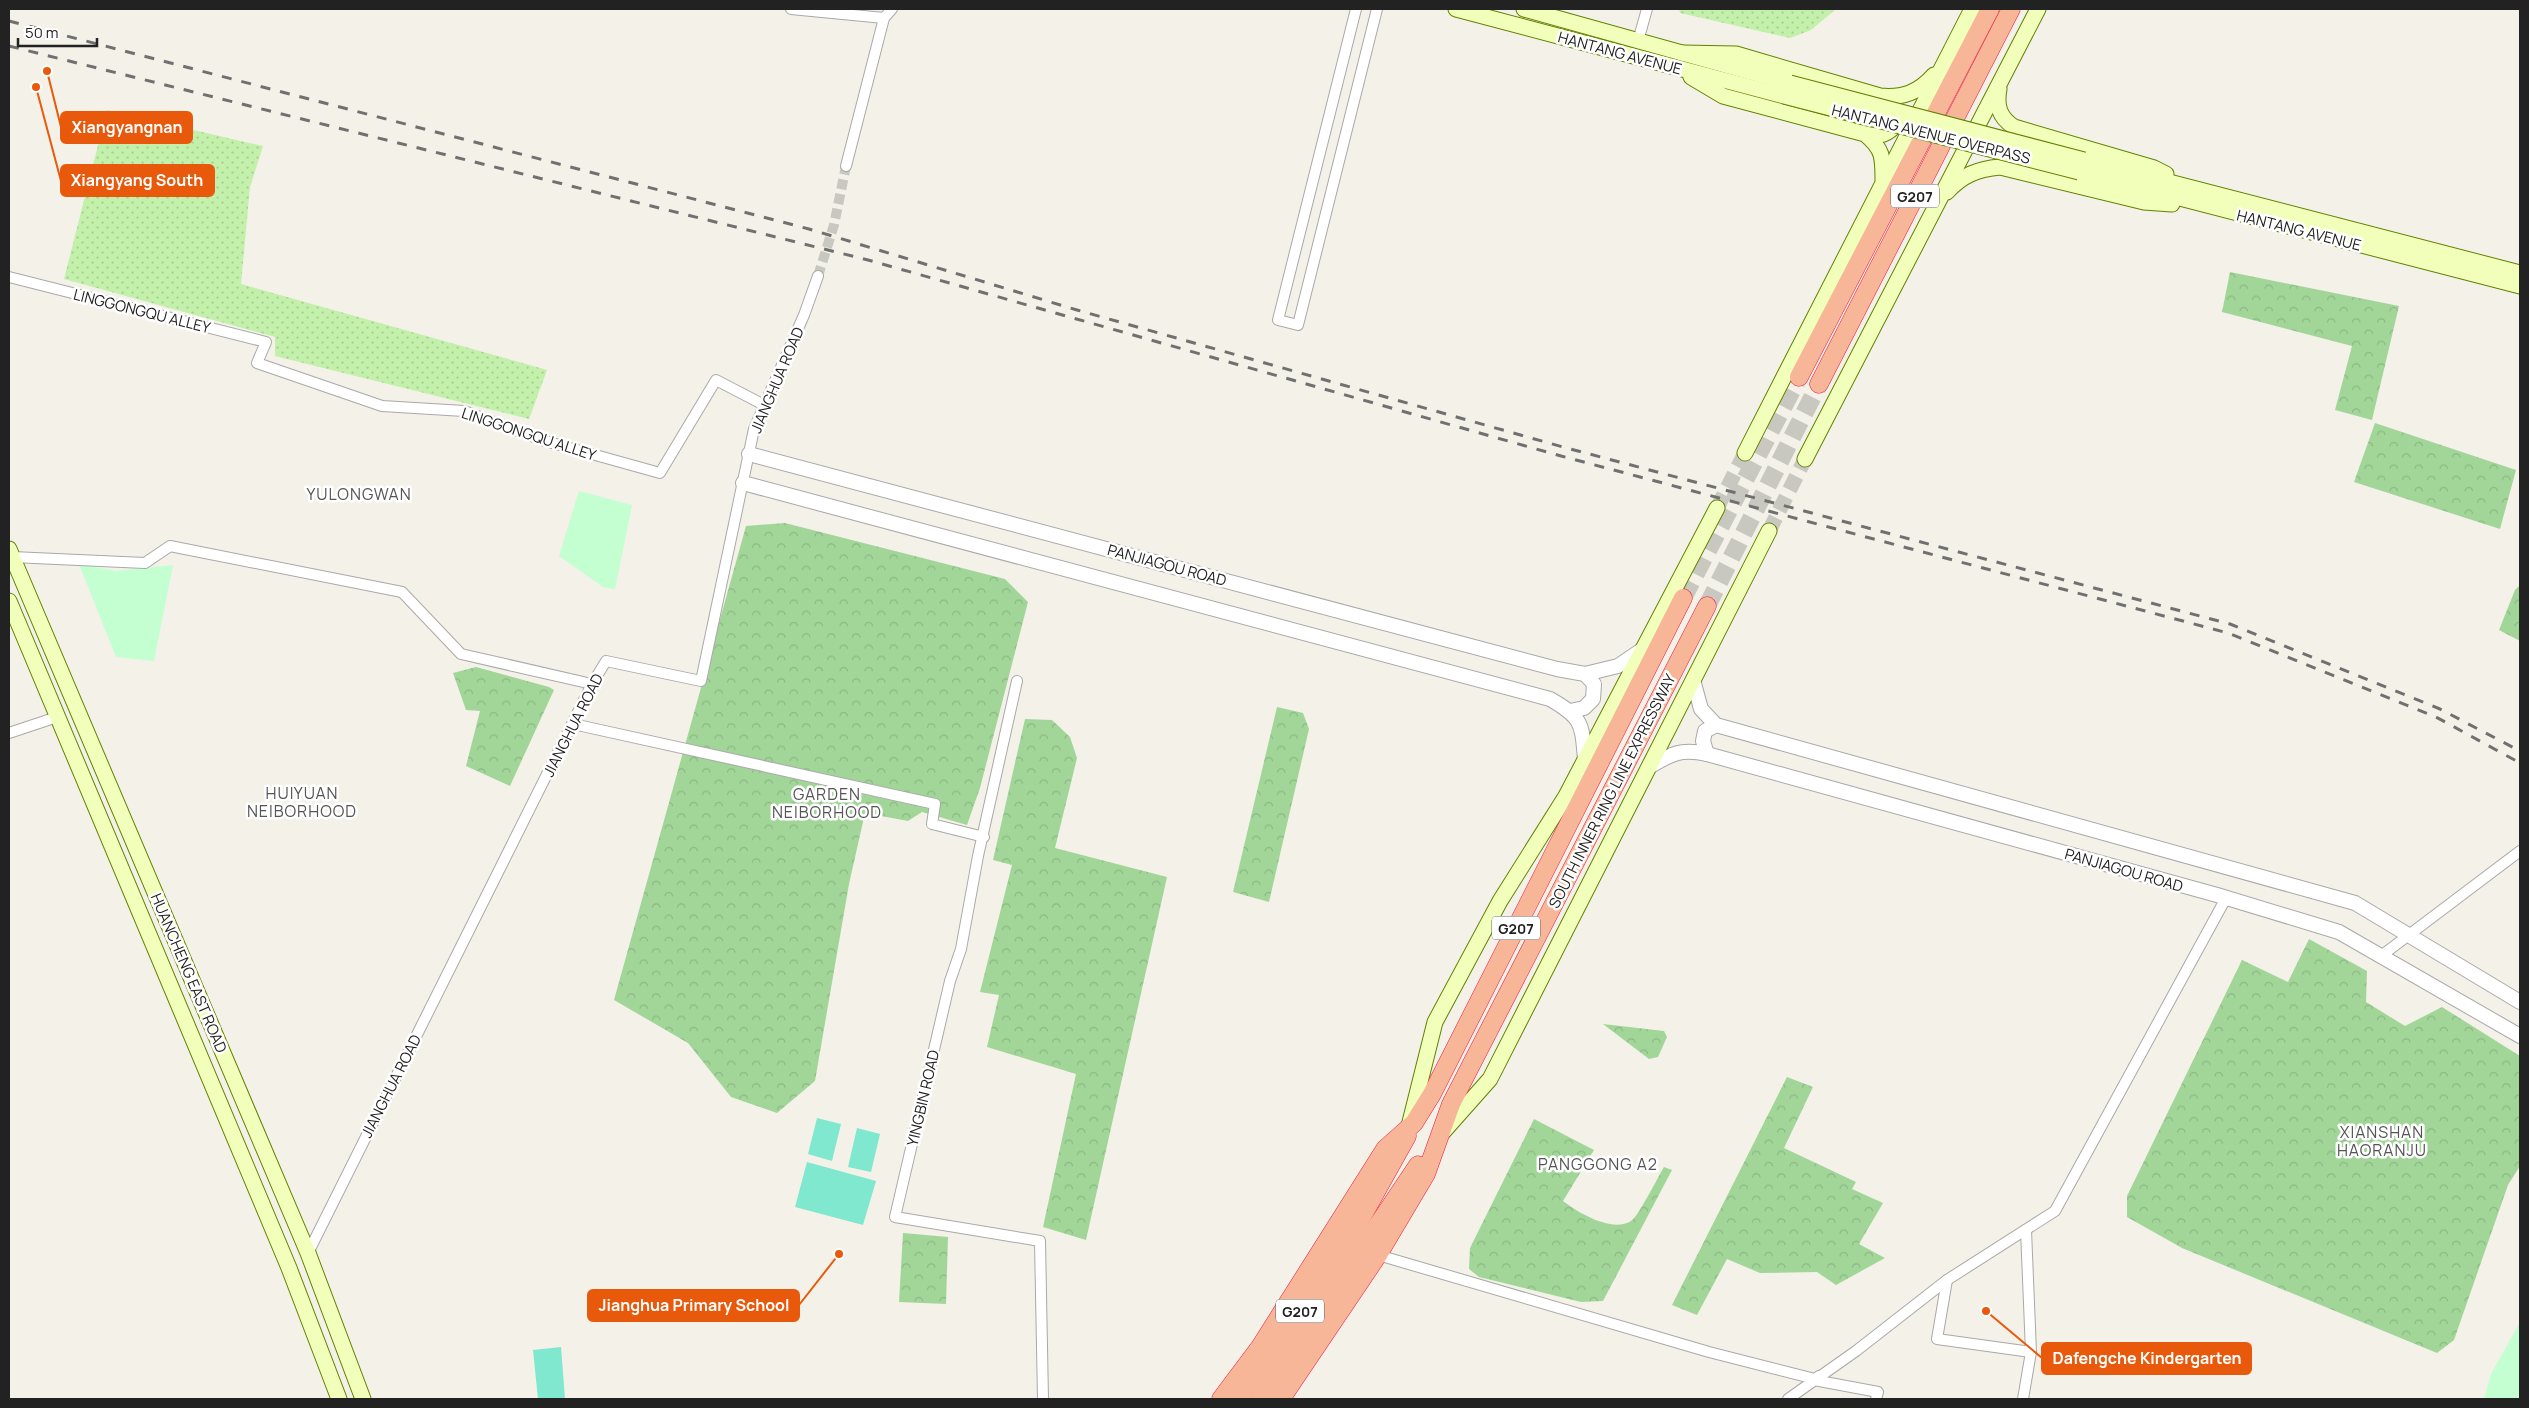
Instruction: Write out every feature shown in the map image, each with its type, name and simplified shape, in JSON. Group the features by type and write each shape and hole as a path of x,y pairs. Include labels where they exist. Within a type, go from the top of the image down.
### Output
{"highway":[{"name":"G207","path":"1800,377 1990,9"},
{"name":"G207","path":"1819,384 2011,9"},
{"name":"SOUTH INNER RING LINE EXPRESSWAY","path":"1240,1399 1258,1376 1359,1222 1411,1126 1432,1094 1683,598"},
{"name":"SOUTH INNER RING LINE EXPRESSWAY","path":"1378,1255 1426,1174 1451,1104 1707,606"},
{"name":"SOUTH INNER RING LINE EXPRESSWAY","path":"1221,1399 1260,1346 1385,1149 1411,1126"},
{"name":"SOUTH INNER RING LINE EXPRESSWAY","path":"1261,1399 1438,1137"},
{"name":"G207","path":"1281,1399 1378,1255"}],"main road":[{"name":"HANTANG AVENUE","path":"1456,9 1675,67 1787,90"},
{"name":"HANTANG AVENUE","path":"1524,9 1682,53 1787,90"},
{"path":"1745,453 1972,9"},
{"path":"1805,459 2038,9"},
{"path":"1682,53 1736,54 1880,96 1898,98 1924,86 1945,62"},
{"path":"1675,67 1723,96 1879,137 1890,133 1898,123 1898,115 1891,103 1880,96"},
{"path":"2000,82 1997,102 2000,114 2014,127 2154,168 2211,200"},
{"name":"HANTANG AVENUE OVERPASS","path":"1787,90 2081,166"},
{"path":"2014,127 2003,128 1990,137 1986,149 1989,159 2000,166 2144,202 2211,200"},
{"path":"1865,134 1879,146 1883,162 1883,185"},
{"path":"1935,206 1956,182 1978,170 2000,166"},
{"name":"HANTANG AVENUE","path":"2081,166 2520,286"},
{"name":"HANTANG AVENUE","path":"2211,200 2520,273"},
{"path":"1411,1126 1435,1022 1500,901 1566,796 1717,508"},
{"path":"1438,1137 1490,1079 1769,531"},
{"name":"HUANCHENG EAST ROAD","path":"10,553 308,1253 363,1399"},
{"name":"HUANCHENG EAST ROAD","path":"9,602 289,1268 339,1399"},
{"path":"1596,820 1617,830"}],"street":[{"path":"791,9 884,18"},
{"path":"846,166 884,18 892,9"},
{"path":"1356,9 1278,320 1298,325 1377,9"},
{"path":"1638,41 1647,9"},
{"name":"JIANGHUA ROAD","path":"308,1253 592,684 606,662 701,681 754,429 766,406 818,276"},
{"name":"LINGGONGQU ALLEY","path":"9,277 266,342 257,363 382,406 464,411 545,441 660,473 716,380 766,406"},
{"name":"PANJIAGOU ROAD","path":"749,454 1547,666 1585,674 1618,666 1643,649"},
{"name":"PANJIAGOU ROAD","path":"743,483 1550,699 1570,711 1582,728 1585,760"},
{"path":"10,553 145,563 170,546 402,592 462,654 592,684"},
{"path":"1570,711 1584,708 1593,699 1594,684 1585,674"},
{"path":"1693,680 1701,709 1716,725 1705,731 1703,741 1707,754"},
{"name":"YINGBIN ROAD","path":"1018,681 961,949 950,981 895,1217 1040,1241 1043,1399"},
{"path":"9,733 57,717"},
{"path":"573,724 935,804 932,824 984,837"},
{"name":"PANJIAGOU ROAD","path":"1716,725 2355,903 2520,1002"},
{"name":"PANJIAGOU ROAD","path":"1649,767 1671,754 1688,750 1707,754 2226,898 2340,932 2520,1036"},
{"path":"2381,956 2410,936 2520,850"},
{"path":"1790,1399 1947,1280 2055,1211 2226,898"},
{"path":"2023,1399 2031,1352 2026,1230"},
{"path":"1378,1255 1710,1352 1815,1379 1826,1371"},
{"path":"1947,1280 1936,1340 2031,1352"},
{"path":"1814,1380 1878,1392 1876,1399"}],"green space":[{"path":"1679,9 1836,9 1811,30 1790,38 1680,13"},
{"path":"107,110 263,146 250,187 241,284 547,370 529,419 275,356 275,337 64,279"},
{"path":"2230,272 2399,306 2372,420 2335,410 2352,346 2222,312"},
{"path":"2375,423 2516,470 2500,529 2354,482"},
{"path":"579,491 632,505 615,589 603,587 559,556"},
{"path":"785,523 1005,579 1028,602 980,788 967,825 922,812 908,821 865,813 849,884 815,1081 777,1113 731,1097 688,1043 614,1000 746,526"},
{"path":"79,564 116,571 173,565 154,661 116,657"},
{"path":"2520,585 2520,641 2499,630 2515,590"},
{"path":"476,667 554,690 510,786 466,766 480,711 466,710 453,673"},
{"path":"1277,707 1303,713 1309,729 1269,902 1233,892"},
{"path":"1025,719 1052,720 1070,737 1077,758 1055,848 1167,877 1086,1240 1043,1227 1076,1074 987,1047 999,995 980,992 1012,865 993,860"},
{"path":"2309,939 2367,971 2366,1002 2405,1026 2442,1007 2520,1056 2520,1166 2508,1185 2454,1340 2437,1353 2182,1248 2127,1217 2127,1196 2242,960 2288,982"},
{"path":"1603,1024 1664,1031 1667,1037 1658,1057 1649,1059"},
{"path":"1787,1077 1813,1087 1784,1148 1856,1182 1852,1189 1883,1203 1859,1244 1885,1258 1836,1285 1817,1272 1760,1273 1727,1259 1697,1315 1672,1305"},
{"path":"817,1118 841,1124 832,1161 808,1154"},
{"path":"1534,1119 1594,1150 1563,1201 1596,1220 1615,1225 1631,1221 1643,1205 1664,1167 1672,1170 1603,1301 1581,1302 1479,1277 1469,1269 1470,1248"},
{"path":"857,1128 880,1134 871,1172 848,1167"},
{"path":"807,1162 876,1181 863,1225 795,1207"},
{"path":"903,1233 948,1237 946,1304 899,1302"},
{"path":"2520,1322 2520,1399 2484,1399 2491,1374"},
{"path":"561,1347 565,1399 538,1399 533,1350"}],"tunnel":[{"path":"818,276 834,225 846,166"},
{"path":"1683,598 1799,377"},
{"path":"1707,606 1819,384"},
{"path":"1717,508 1745,453"},
{"path":"1769,531 1805,459"}],"railway":[{"path":"9,21 809,229 1077,310 1563,447 2230,624 2440,709 2520,751"},
{"path":"9,46 868,260 1561,456 2228,633 2436,717 2520,763"}],"place":[{"name":"Xiangyangnan","path":"47,71"},
{"name":"Xiangyang South","path":"36,87"},
{"name":"Jianghua Primary School","path":"839,1254"},
{"name":"Dafengche Kindergarten","path":"1986,1311"}],"district":[{"name":"YULONGWAN","path":"359,494"},
{"name":"HUIYUAN NEIBORHOOD","path":"302,802"},
{"name":"GARDEN NEIBORHOOD","path":"827,803"},
{"name":"XIANSHAN HAORANJU","path":"2382,1141"},
{"name":"PANGGONG A2","path":"1598,1164"}]}
